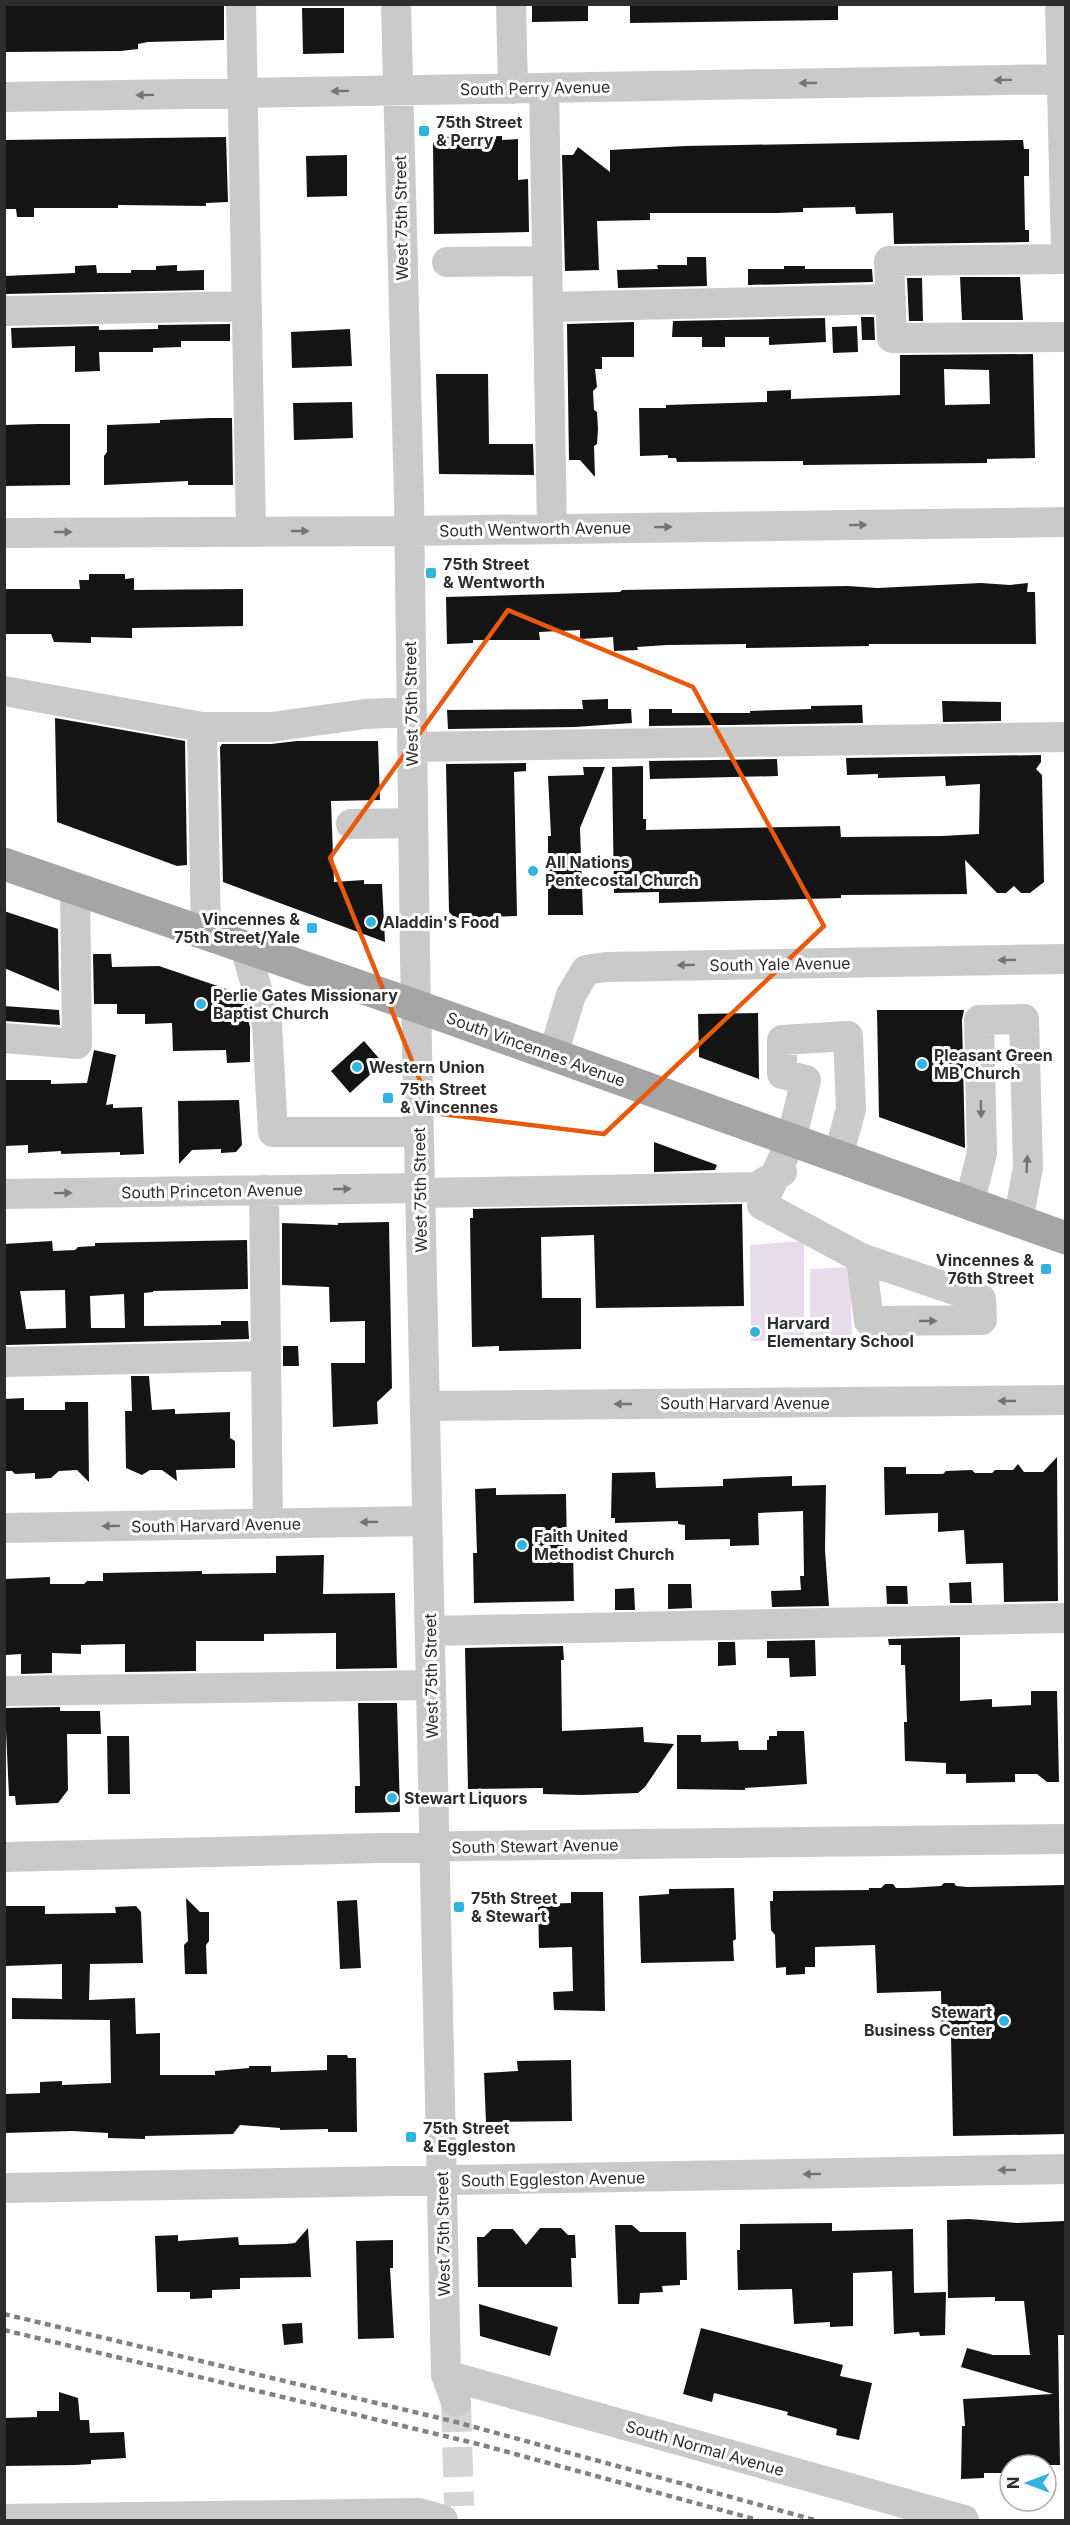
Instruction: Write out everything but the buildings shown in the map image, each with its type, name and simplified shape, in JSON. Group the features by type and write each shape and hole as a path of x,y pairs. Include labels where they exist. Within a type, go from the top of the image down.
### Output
{"main road":[{"name":"South Vincennes Avenue","path":"4,864 416,1006 1065,1238"}],"street":[{"path":"241,4 251,531"},
{"name":"West 75th Street","path":"396,4 409,531 416,1006 446,2391"},
{"path":"511,4 513,88"},
{"path":"1060,4 1064,79 1065,251"},
{"name":"South Perry Avenue","path":"4,97 1064,79"},
{"path":"544,88 552,528"},
{"path":"1065,259 889,261 892,338 1065,337"},
{"path":"447,262 547,261"},
{"path":"548,307 891,299"},
{"path":"4,311 247,306"},
{"name":"South Wentworth Avenue","path":"4,533 409,531 1065,522"},
{"path":"4,691 202,727 271,727 365,714 411,712"},
{"path":"202,727 206,933"},
{"path":"412,747 1065,737"},
{"path":"351,824 413,823"},
{"path":"4,1038 76,1044 75,888"},
{"path":"245,947 267,1024 273,1132 419,1132"},
{"name":"South Yale Avenue","path":"553,1055 571,995 586,970 618,966 1065,959"},
{"path":"969,1204 982,1153 979,1020 1024,1019 1028,1167 1018,1222"},
{"path":"830,1154 850,1109 848,1036 782,1040 782,1074 806,1080 849,1078"},
{"path":"806,1080 791,1140 762,1205 861,1258"},
{"name":"South Princeton Avenue","path":"4,1194 756,1187 774,1177 830,1154"},
{"path":"264,1190 268,1524"},
{"path":"4,1362 266,1356"},
{"name":"South Harvard Avenue","path":"425,1406 1065,1400"},
{"name":"South Harvard Avenue","path":"4,1528 428,1521"},
{"path":"430,1631 1065,1618"},
{"path":"4,1691 431,1685"},
{"name":"South Stewart Avenue","path":"4,1857 434,1847 1065,1839"},
{"name":"South Eggleston Avenue","path":"4,2188 1065,2169"},
{"name":"South Normal Avenue","path":"446,2391 964,2520"},
{"path":"4,2518 448,2513"}],"highlighted area":[{"path":"508,610 693,687 824,926 604,1134 433,1113 330,858"}],"shaded area":[{"path":"804,1241 804,1340 751,1341 750,1245"},
{"path":"850,1267 852,1340 810,1340 810,1269"}],"tunnel":[{"path":"456,2402 459,2506"}],"railway":[{"path":"4,2314 456,2422 815,2520"},
{"path":"4,2330 482,2445 758,2520"}],"place":[{"name":"75th Street & Perry","path":"424,131"},
{"name":"75th Street & Wentworth","path":"431,573"},
{"name":"All Nations Pentecostal Church","path":"533,871"},
{"name":"Aladdin's Food","path":"371,922"},
{"name":"Vincennes & 75th Street/Yale","path":"312,928"},
{"name":"Perlie Gates Missionary Baptist Church","path":"201,1004"},
{"name":"Pleasant Green MB Church","path":"922,1064"},
{"name":"Western Union","path":"357,1067"},
{"name":"75th Street & Vincennes","path":"388,1098"},
{"name":"Vincennes & 76th Street","path":"1046,1269"},
{"name":"Harvard Elementary School","path":"755,1332"},
{"name":"Faith United Methodist Church","path":"522,1545"},
{"name":"Stewart Liquors","path":"392,1798"},
{"name":"75th Street & Stewart","path":"459,1907"},
{"name":"Stewart Business Center","path":"1004,2021"},
{"name":"75th Street & Eggleston","path":"411,2137"}]}
